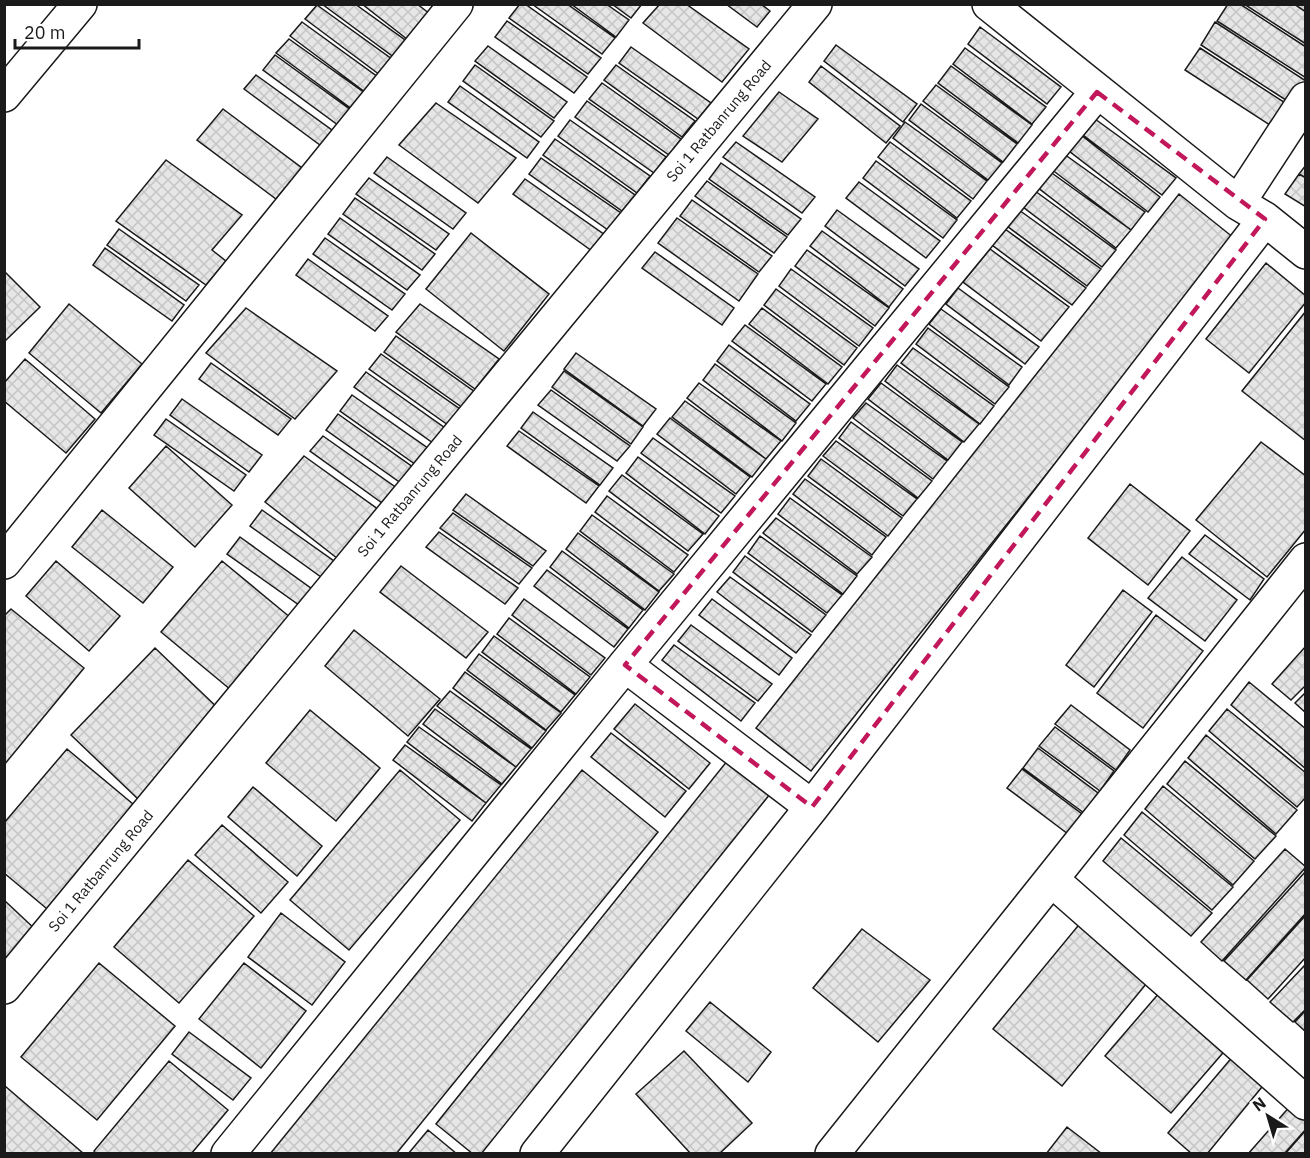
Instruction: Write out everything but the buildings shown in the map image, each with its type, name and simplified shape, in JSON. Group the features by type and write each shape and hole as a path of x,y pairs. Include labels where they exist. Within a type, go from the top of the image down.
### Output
{"street":[{"path":"4,94 80,4"},
{"path":"4,562 456,4"},
{"name":"Soi 1 Ratbanrung Road","path":"4,987 815,4"},
{"path":"989,4 1097,92 1305,252"},
{"path":"228,1154 625,664 1097,92"},
{"path":"537,1154 812,807 1251,211 1305,99"},
{"path":"832,1154 1305,560"},
{"path":"625,664 812,807"},
{"path":"1052,880 1305,1102"}],"highlighted area":[{"path":"1097,92 1265,219 812,807 625,665"}]}
